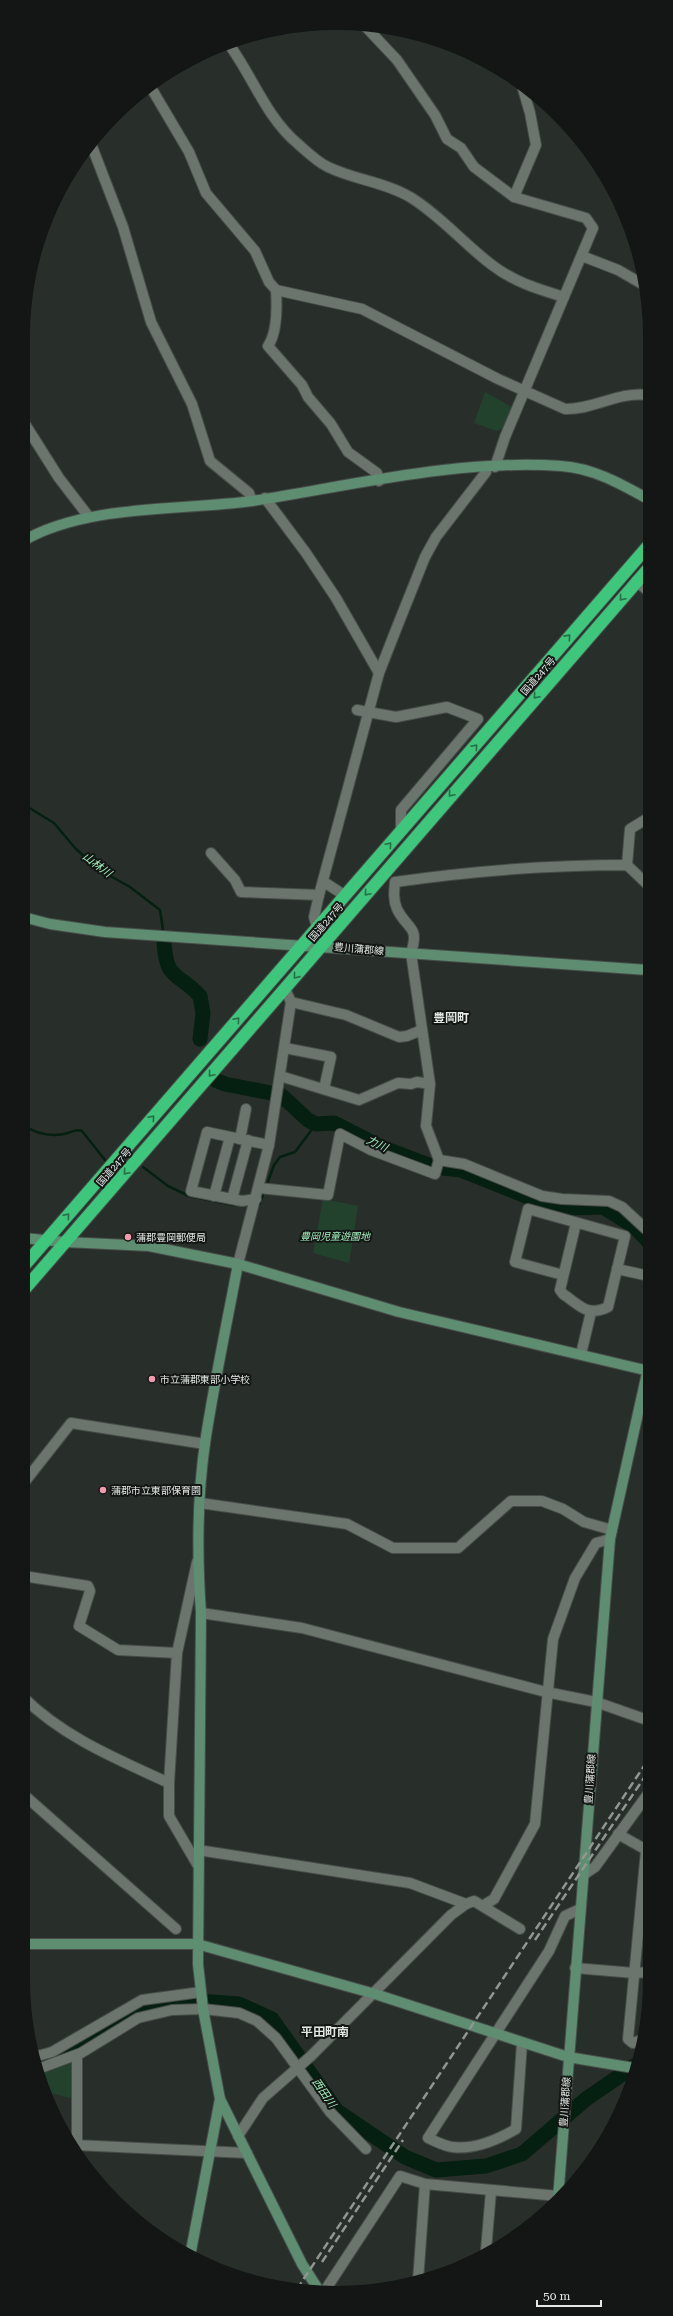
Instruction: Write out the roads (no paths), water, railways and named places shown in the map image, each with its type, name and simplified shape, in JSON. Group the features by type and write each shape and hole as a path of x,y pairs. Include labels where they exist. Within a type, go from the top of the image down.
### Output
{"highway":[{"name":"国道247号","path":"30,1258 643,552"},
{"name":"国道247号","path":"30,1283 285,990 321,946 643,574"}],"street":[{"path":"317,927 314,917 319,895 324,882 379,673 425,557 436,537 490,467 525,391 593,228 586,218 514,197 474,167 461,148 447,139 435,115 397,60 371,32"},
{"path":"231,48 276,121 296,142 326,166 391,187 412,198 445,223 491,265 528,286 564,297"},
{"path":"153,91 189,152 206,194 255,251 270,282 276,290 277,310 272,339 268,346 302,385 308,397 331,424 348,452 377,473 379,480"},
{"path":"514,197 536,145 530,113 525,94"},
{"path":"93,150 123,227 151,322 192,404 210,460 249,493 252,501"},
{"path":"582,256 618,270 638,281"},
{"path":"276,290 362,309 404,333 565,409 575,409 622,396 643,395"},
{"path":"30,432 59,478 89,517"},
{"path":"30,537 39,531 89,517 252,501 436,471 490,467 527,465 564,466 586,471 622,485 643,496"},
{"path":"265,498 311,560 379,673"},
{"path":"636,581 643,587"},
{"path":"357,710 396,717 447,707 478,719 401,810 401,830"},
{"path":"626,865 630,829 643,821"},
{"path":"211,853 235,880 241,892 319,895"},
{"path":"264,1188 328,1195 340,1134 371,1150 434,1174 437,1165 426,1126 430,1084 412,953 416,939 412,929 398,910 394,899 395,882 468,873 553,866 626,865 643,880"},
{"path":"324,882 344,895"},
{"name":"豊川蒲郡線","path":"30,919 50,924 105,932 643,970"},
{"path":"285,990 291,1002 269,1145 264,1188 255,1204 238,1264 205,1444 197,1560 201,1613 197,1944 203,2009 220,2099 302,2264 315,2285"},
{"path":"291,1002 346,1015 399,1037 422,1030"},
{"path":"285,1048 331,1057 324,1089"},
{"path":"280,1076 359,1100 398,1083 411,1084 417,1082 430,1084"},
{"path":"232,1199 240,1139 246,1109"},
{"path":"255,1204 191,1192 206,1132 269,1145"},
{"path":"214,1196 240,1139"},
{"path":"437,1165 464,1164 542,1196 562,1199 609,1201 622,1207 643,1226"},
{"path":"563,1275 515,1262 528,1209 625,1236 608,1307 598,1312 591,1312 563,1294 560,1290 576,1223"},
{"path":"30,1238 65,1242 149,1246 238,1264 399,1312 643,1367"},
{"path":"617,1269 643,1275"},
{"path":"581,1354 591,1312"},
{"name":"豊川蒲郡線","path":"559,2190 596,1702 611,1535 643,1391"},
{"path":"30,1475 71,1423 205,1444"},
{"path":"200,1503 347,1524 393,1548 458,1548 511,1501 542,1501 563,1509 584,1522 611,1535"},
{"path":"484,1905 494,1899 535,1824 546,1692 553,1639 575,1578 596,1543 611,1535"},
{"path":"197,1560 176,1653 169,1783 169,1816 197,1864"},
{"path":"30,1577 88,1586 90,1591 79,1626 118,1650 176,1653"},
{"path":"201,1613 302,1628 546,1692 596,1702 643,1719"},
{"path":"30,1704 41,1715 98,1751 169,1783"},
{"path":"30,1800 176,1928"},
{"path":"583,1875 595,1867 643,1800"},
{"path":"618,1834 643,1849"},
{"path":"198,1850 410,1882 466,1904"},
{"path":"636,2042 633,2043 628,2039 643,1895"},
{"path":"238,2136 263,2098 311,2056 375,1994 451,1915 466,1904 474,1901 484,1905 520,1930"},
{"path":"522,2043 516,2129 498,2140 477,2145 452,2147 428,2138 549,1951 565,1916 580,1910"},
{"path":"30,1944 197,1944 375,1994 568,2057 630,2067"},
{"path":"575,1968 643,1972"},
{"path":"39,2056 52,2052 142,2000 201,1992"},
{"path":"43,2067 77,2055 138,2018 172,2010 203,2009 239,2013 257,2021 276,2038 330,2112 366,2149"},
{"path":"76,2141 77,2055"},
{"path":"191,2249 220,2099"},
{"path":"79,2145 247,2153"},
{"path":"328,2286 400,2176 425,2184 552,2197"},
{"path":"418,2275 425,2184"},
{"path":"486,2247 491,2191"}],"waterway":[{"name":"山林川","path":"30,808 54,823 75,848 98,869 130,887 160,910 163,930"},
{"name":"山林川","path":"164,942 165,955 170,970 200,996 203,1013 200,1039"},
{"name":"力川","path":"215,1080 225,1084 281,1095 308,1120 316,1124 334,1123 381,1147 434,1167 461,1170 543,1203 570,1208 603,1207 634,1226 643,1236"},
{"name":"力川","path":"266,1187 274,1165 280,1157 295,1152 316,1124"},
{"name":"力川","path":"30,1129 48,1135 64,1134 75,1130 82,1131 105,1160"},
{"name":"力川","path":"143,1167 168,1186 189,1196 234,1205"},
{"name":"力川","path":"255,1205 259,1205 264,1192"},
{"name":"西田川","path":"41,2062 58,2057 80,2046 134,2012 185,2000 239,2004 272,2019 337,2111 405,2157 436,2170 486,2166 522,2154 586,2099 630,2069"}],"railway":[{"path":"301,2283 643,1768"},
{"path":"535,1940 643,1779"},
{"path":"322,2262 403,2140"}],"place":[{"name":"蒲郡豊岡郵便局","path":"128,1237"},
{"name":"市立蒲郡東部小学校","path":"152,1379"},
{"name":"蒲郡市立東部保育園","path":"103,1490"}],"district":[{"name":"豊岡町","path":"451,1018"},
{"name":"平田町南","path":"325,2032"}],"park label":[{"name":"豊岡児童遊園地","path":"335,1236"}]}
